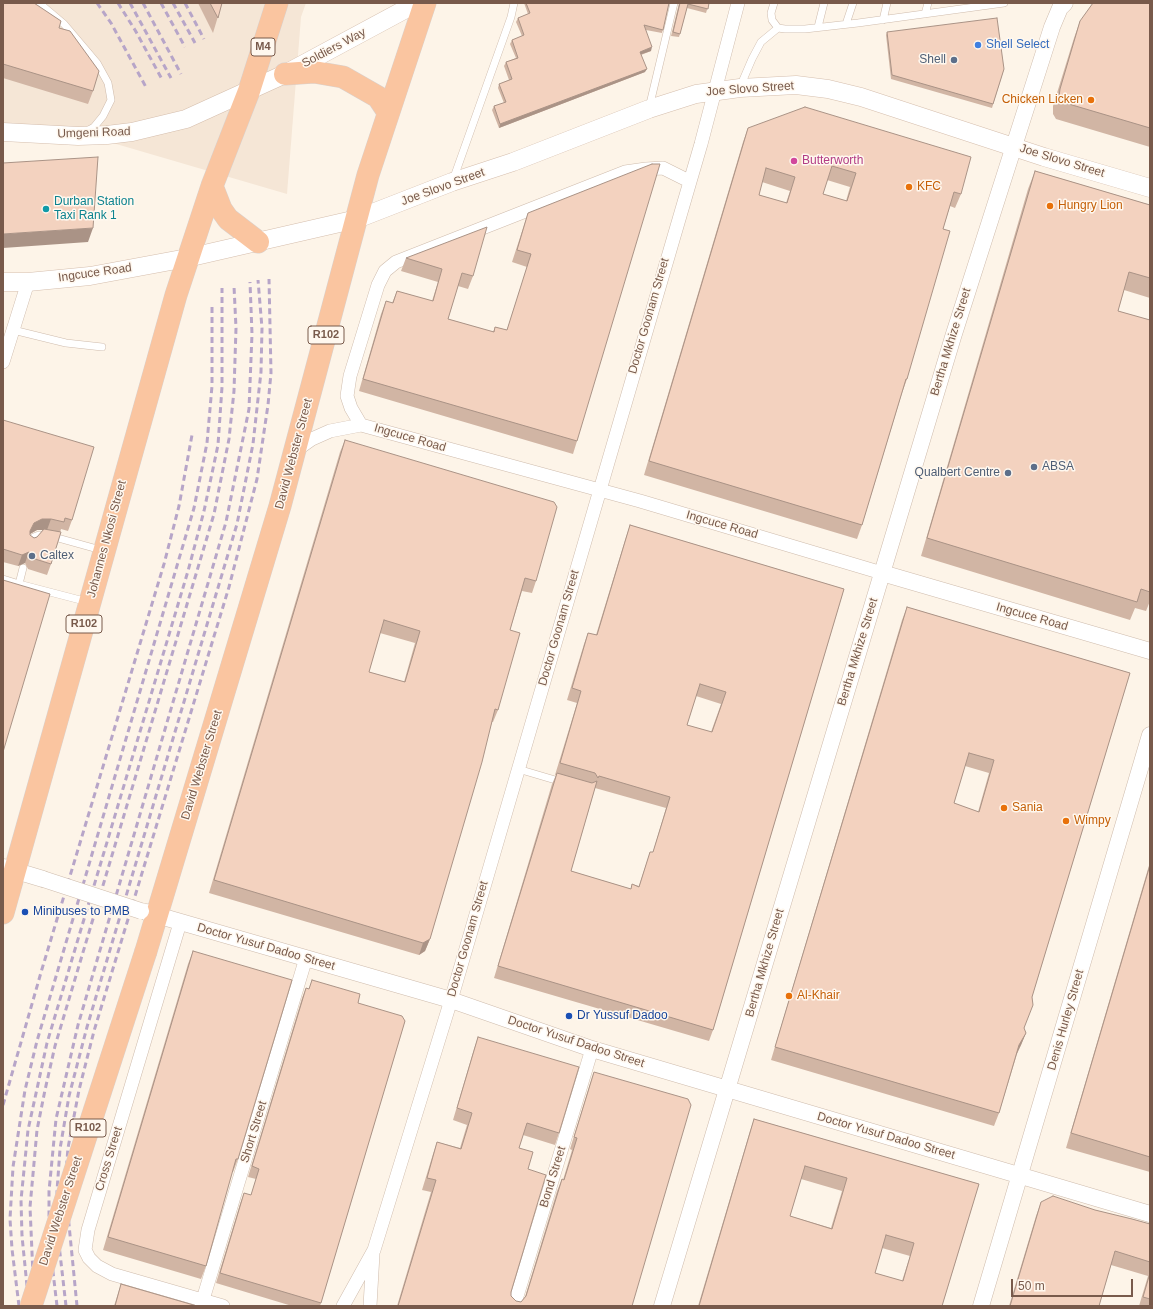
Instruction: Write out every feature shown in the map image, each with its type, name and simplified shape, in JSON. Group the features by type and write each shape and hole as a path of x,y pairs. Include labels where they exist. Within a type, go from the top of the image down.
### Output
{"highway":[{"name":"M4","path":"249,91 277,3"},
{"name":"R102","path":"357,219 368,175 425,3"},
{"path":"284,74 314,72 343,77 378,97 388,112"},
{"name":"R102","path":"187,258 212,186 249,91"},
{"path":"212,186 221,209 228,219 258,242"},
{"name":"David Webster Street","path":"31,1306 146,951 150,913 295,451 357,219"},
{"name":"Johannes Nkosi Street","path":"3,913 9,868 90,603 187,258"}],"main road":[{"name":"Soldiers Way","path":"249,91 417,3"},
{"name":"Joe Slovo Street","path":"258,242 357,219 452,182 513,162 649,109 696,94 740,88 796,85 828,89 861,97 1012,146 1150,188"},
{"name":"Umgeni Road","path":"3,132 78,136 132,132 186,119 249,91"},
{"name":"Ingcuce Road","path":"3,282 28,282 90,276 187,258 258,242"}],"street":[{"name":"Doctor Goonam Street","path":"374,1250 450,1000 716,91 738,3"},
{"name":"Bertha Mkhize Street","path":"662,1306 931,407 1012,146 1052,27 1060,8 1065,3"},
{"path":"361,425 351,408 347,396 350,376 378,285 385,271 396,262 625,172 663,168 689,181"},
{"path":"3,362 28,282"},
{"name":"Ingcuce Road","path":"295,451 312,439 330,431 361,425 753,534 1150,651"},
{"name":"Denis Hurley Street","path":"981,1306 1150,734"},
{"name":"Doctor Yusuf Dadoo Street","path":"9,868 180,923 450,1000 592,1049 727,1090 1020,1174 1150,1214"},
{"name":"Cross Street","path":"180,923 88,1230 85,1250 89,1258 97,1266 112,1274 202,1303 224,1306"},
{"name":"Short Street","path":"202,1303 306,958"},
{"name":"Bond Street","path":"514,1306 592,1049"},
{"path":"343,1306 374,1250"},
{"path":"370,1306 374,1250"}],"lane":[{"path":"39,3 64,24 97,64 108,83 111,100 103,116 94,126 78,136"},
{"path":"452,182 511,17 514,3"},
{"path":"649,109 674,3"},
{"path":"774,3 771,13 772,20 778,28"},
{"path":"818,27 824,3"},
{"path":"846,24 852,3"},
{"path":"882,20 887,3"},
{"path":"925,14 928,3"},
{"path":"740,88 761,42 778,28 818,27 882,20 966,6 1002,3"},
{"path":"13,330 66,343 102,347"},
{"path":"30,544 34,537 47,535 104,551"},
{"path":"19,584 23,568"},
{"path":"3,579 90,603"},
{"path":"518,769 568,784"}],"shaded area":[{"path":"3,3 306,3 301,17 287,194 106,141 3,136"}],"building":[{"path":"3,3 34,3 61,21 59,28 70,31 99,71 93,91 3,64"},
{"path":"210,3 222,3 218,18"},
{"path":"526,3 669,3 663,30 644,25 652,47 640,52 647,69 500,124 494,106 506,102 499,84 512,79 506,62 518,58 512,40 524,35 518,18 530,13"},
{"path":"680,3 709,3 708,9 688,4 680,34 673,32"},
{"path":"1093,3 1150,3 1150,128 1062,102 1059,97 1080,21"},
{"path":"997,18 1004,69 993,104 892,75 887,32"},
{"path":"805,107 971,157 961,194 954,192 943,229 950,231 907,379 862,525 649,461 748,128","holes":["832,166 856,173 847,201 823,194","766,168 795,177 787,203 759,195"]},
{"name":"Durban Station Taxi Rank 1","path":"98,157 93,228 3,234 3,163"},
{"path":"652,164 660,164 577,441 363,379 386,301 393,303 397,291 433,301 442,269 406,258 487,227 473,276 462,273 448,319 494,332 495,327 507,330 531,254 517,250 528,213"},
{"path":"1035,171 1150,205 1150,278 1129,272 1118,311 1150,320 1150,592 1141,589 1137,602 927,538"},
{"path":"3,420 94,447 72,520 65,518 64,522 51,519 42,519 34,523 30,531 30,535 34,538 37,537 44,529 61,532 51,564 32,558 29,552 22,555 3,549"},
{"path":"345,440 554,502 557,507 536,581 525,578 510,630 520,633 498,710 495,709 482,762 430,939 423,943 214,880","holes":["384,620 420,631 405,682 369,672"]},
{"path":"630,525 844,589 713,1030 498,966 557,773 592,783 597,781 571,871 631,889 632,884 639,887 650,852 653,852 670,797 599,776 598,778 595,773 560,763 581,691 572,688 588,633 597,635","holes":["700,684 726,692 712,732 687,725"]},
{"path":"3,580 50,594 3,752"},
{"path":"907,607 1130,673 1032,997 1033,1005 1024,1028 1026,1033 1019,1045 999,1113 775,1047","holes":["969,753 994,760 979,812 954,803"]},
{"path":"1150,865 1150,1157 1071,1133"},
{"path":"193,951 292,980 238,1159 236,1159 206,1266 108,1237"},
{"path":"312,980 360,994 358,1003 402,1016 405,1021 321,1303 220,1273 244,1193 251,1195 259,1169 252,1166 306,988 309,989"},
{"path":"478,1037 579,1067 559,1133 527,1123 519,1148 533,1152 528,1169 546,1175 511,1292 511,1296 516,1301 521,1302 526,1296 562,1179 564,1180 577,1138 574,1137 594,1072 688,1099 691,1105 632,1306 398,1306 436,1180 427,1178 437,1142 461,1149 472,1113 457,1108"},
{"path":"754,1119 979,1184 942,1306 699,1306","holes":["805,1166 847,1178 832,1229 790,1216","886,1235 914,1243 903,1281 875,1273"]},
{"path":"1053,1196 1095,1210 1150,1224 1150,1262 1115,1251 1099,1306 1010,1306 1041,1202"},
{"path":"1150,1273 1150,1299 1143,1297"},
{"path":"121,1284 197,1306 115,1306"}],"railway":[{"path":"97,3 111,23 147,89"},
{"path":"118,3 135,30 163,81"},
{"path":"130,3 171,78"},
{"path":"143,3 181,74"},
{"path":"161,3 185,47"},
{"path":"173,3 195,43"},
{"path":"185,3 204,39"},
{"path":"77,1306 65,1184 68,1148 79,1090 94,1031 229,587 257,479 268,405 271,373 269,279"},
{"path":"66,1306 58,1236 57,1191 60,1149 69,1096 87,1027 237,524 253,444 261,372 262,328 258,280"},
{"path":"57,1306 49,1238 49,1191 56,1119 78,1025 226,522 249,409 252,334 250,282"},
{"path":"39,1306 33,1275 30,1207 37,1130 55,1046 214,514 229,439 234,391 236,328 234,286"},
{"path":"29,1306 22,1236 21,1200 28,1130 47,1043 188,571 204,511 218,445 222,387 222,288"},
{"path":"19,1306 10,1219 13,1167 25,1090 37,1041 194,508 207,443 212,386 212,305"},
{"path":"3,1105 42,969 164,564 179,506 192,435"}],"place":[{"name":"Shell Select","path":"978,45"},
{"name":"Shell","path":"954,60"},
{"name":"Chicken Licken","path":"1091,100"},
{"name":"Butterworth","path":"794,161"},
{"name":"KFC","path":"909,187"},
{"name":"Hungry Lion","path":"1050,206"},
{"name":"Durban Station Taxi Rank 1","path":"46,209"},
{"name":"ABSA","path":"1034,467"},
{"name":"Qualbert Centre","path":"1008,473"},
{"name":"Caltex","path":"32,556"},
{"name":"Sania","path":"1004,808"},
{"name":"Wimpy","path":"1066,821"},
{"name":"Minibuses to PMB","path":"25,912"},
{"name":"Al-Khair","path":"789,996"},
{"name":"Dr Yussuf Dadoo","path":"569,1016"}]}
